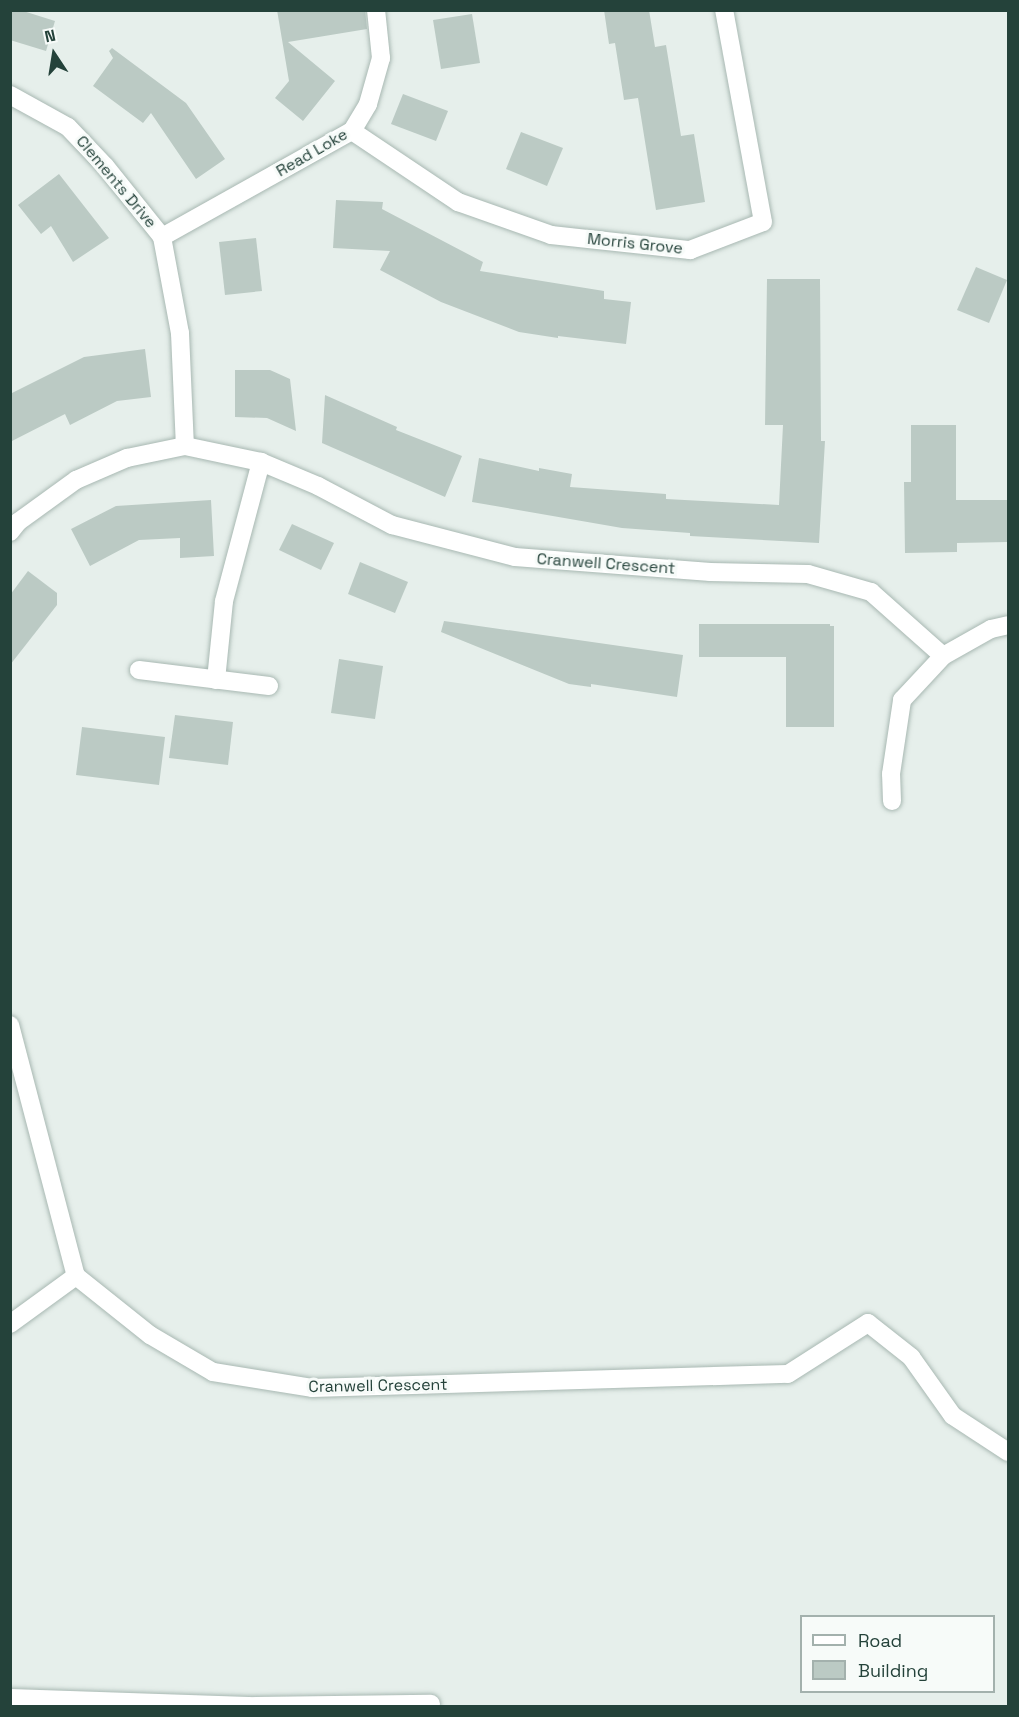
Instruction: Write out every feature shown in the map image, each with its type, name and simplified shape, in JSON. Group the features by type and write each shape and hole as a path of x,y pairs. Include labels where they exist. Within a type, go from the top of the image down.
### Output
{"street":[{"name":"Read Loke","path":"162,237 352,131 368,104 381,58 376,10"},
{"name":"Morris Grove","path":"352,131 458,202 541,232 690,250 762,222 724,10"},
{"name":"Clements Drive","path":"10,95 68,127 105,166 162,237 180,333 185,446"},
{"name":"Cranwell Crescent","path":"10,532 18,522 76,480 127,458 185,446 261,462 318,486 392,525 515,557 710,572 808,574 872,592 943,656"},
{"path":"216,680 224,601 261,462"},
{"path":"892,801 891,774 902,700 943,656 991,629 1008,626"},
{"path":"139,670 268,686"},
{"path":"10,1025 76,1276 10,1324"},
{"name":"Cranwell Crescent","path":"76,1276 150,1335 213,1372 312,1388 719,1378 788,1374 868,1323 911,1357 953,1416 1008,1452"},
{"path":"10,1698 256,1706 431,1704"}],"building":[{"path":"10,10 20,10 55,21 46,51 10,40"},
{"path":"277,10 365,10 367,29 288,42 335,81 303,121 275,98 289,81"},
{"path":"604,10 649,10 655,47 666,45 681,136 694,134 705,202 656,210 638,98 624,100 615,43 609,44"},
{"path":"472,14 480,63 441,69 433,20"},
{"path":"112,48 186,103 225,159 196,179 151,113 143,123 93,86 113,58 109,51"},
{"path":"403,94 448,111 436,141 391,124"},
{"path":"521,132 563,148 547,186 506,169"},
{"path":"59,174 109,238 73,262 51,226 41,234 18,205"},
{"path":"336,200 383,202 382,209 483,262 480,271 604,291 604,299 631,302 626,344 519,332 441,302 380,270 390,251 333,248"},
{"path":"256,238 262,291 225,295 219,242"},
{"path":"976,267 1007,280 989,323 957,310"},
{"path":"767,279 820,279 821,441 825,441 819,543 690,536 690,533 622,528 472,502 479,458 539,471 539,468 572,474 570,487 666,494 666,499 779,505 783,425 765,425"},
{"path":"145,349 151,397 117,401 70,425 65,414 10,442 10,394 84,357"},
{"path":"235,370 270,370 290,379 296,431 267,418 235,417"},
{"path":"325,395 397,427 396,430 462,456 445,497 322,443"},
{"path":"911,425 956,425 956,500 1008,500 1008,542 957,543 957,552 905,553 904,482 911,482"},
{"path":"211,500 214,556 180,558 180,538 139,540 90,566 71,529 116,506"},
{"path":"292,524 334,543 321,570 279,550"},
{"path":"360,562 408,582 395,613 348,594"},
{"path":"28,571 57,593 57,605 10,665 10,595"},
{"path":"444,621 683,655 677,697 591,684 591,687 569,684 441,632"},
{"path":"699,624 830,624 834,626 834,727 786,727 786,657 699,657"},
{"path":"339,659 383,666 375,719 331,713"},
{"path":"175,715 233,722 228,765 169,758"},
{"path":"82,727 165,737 159,785 76,775"}]}
